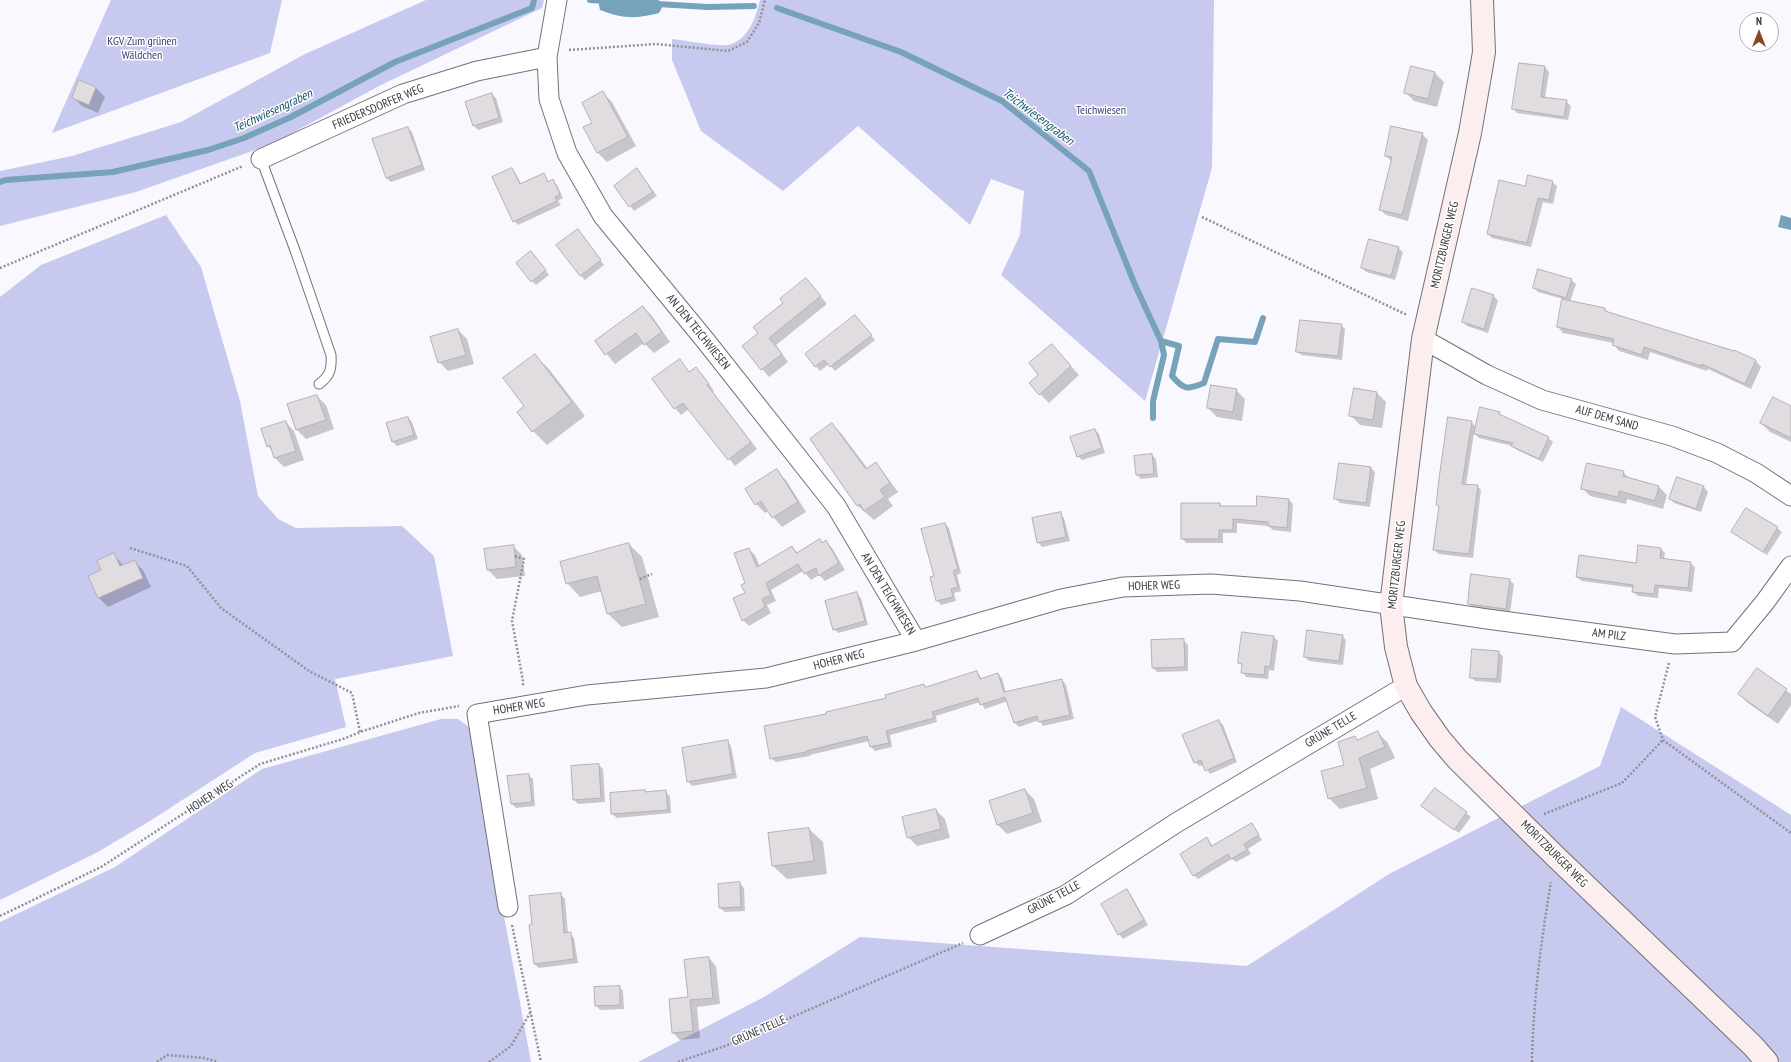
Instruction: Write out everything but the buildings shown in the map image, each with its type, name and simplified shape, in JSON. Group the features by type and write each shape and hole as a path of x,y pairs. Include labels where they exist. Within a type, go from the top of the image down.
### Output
{"street":[{"name":"AN DEN TEICHWIESEN","path":"557,0 547,57 549,99 567,153 604,216 705,340 836,506 916,642"},
{"name":"MORITZBURGER WEG","path":"1482,0 1484,52 1482,70 1470,133 1424,331 1390,605 1396,647 1406,686 1421,712 1457,759 1555,856 1753,1046 1767,1062"},
{"name":"FRIEDERSDORFER WEG","path":"261,159 403,94 477,71 547,57"},
{"name":"AUF DEM SAND","path":"1424,331 1487,375 1542,400 1672,436 1717,453 1756,473 1791,496"},
{"name":"AM PILZ","path":"1390,605 1675,644 1732,642 1765,602 1791,566"},
{"name":"HOHER WEG","path":"508,906 477,714 587,696 766,678 916,642 1061,599 1123,587 1211,584 1300,591 1390,605"},
{"name":"GRÜNE TELLE","path":"980,935 1066,895 1176,823 1406,686"}],"lane":[{"path":"261,159 296,253 331,355 332,365 330,372 326,379 318,384"}],"path":[{"path":"547,57 570,49 656,44 728,51 747,42 759,23 765,0"},
{"path":"0,268 261,159"},
{"path":"1202,217 1406,315 1424,331"},
{"path":"130,548 187,566 221,608 309,671 352,693 360,732"},
{"path":"515,556 524,559 512,621 523,681 522,707"},
{"path":"640,579 652,574"},
{"path":"1675,644 1655,716 1663,740 1791,833"},
{"name":"HOHER WEG","path":"0,916 101,867 260,764 344,739 360,732 419,713 457,705"},
{"path":"1522,823 1622,784 1663,740"},
{"path":"1532,1062 1532,1039 1540,948 1555,856"},
{"path":"508,906 541,1062"},
{"name":"GRÜNE TELLE","path":"678,1062 725,1046 980,935"},
{"path":"489,1062 510,1046 530,1013"},
{"path":"157,1062 167,1055 204,1058 218,1062"}],"green space":[{"name":"KGV Zum grünen Wäldchen","path":"111,0 282,0 270,53 52,133"},
{"path":"426,0 544,0 542,8 381,85 272,144 136,192 0,226 0,171 72,156 181,122 305,54"},
{"name":"Teichwiesen","path":"760,0 1214,0 1212,168 1145,401 1001,275 1020,235 1024,191 991,179 970,225 858,126 783,191 701,131 672,60 672,39 717,45 728,45 735,43 741,39 750,27"},
{"path":"166,215 201,267 240,401 258,496 278,519 296,528 402,526 434,556 453,656 335,679 346,727 255,753 150,821 96,853 0,900 0,297 41,265"},
{"path":"1621,707 1791,815 1791,1062 638,1062 764,997 860,937 1247,966 1389,874 1600,766"},
{"path":"441,719 458,719 469,727 531,1062 0,1062 0,922 115,867 262,769"}],"shaded area":[{"path":"598,0 658,0 664,4 659,13 630,17 616,15 600,10"},
{"path":"1781,215 1791,218 1791,230 1778,227"}],"waterway":[{"name":"Teichwiesengraben","path":"0,182 6,180 113,172 208,150 244,138 291,117 395,62 532,8 534,0"},
{"name":"Teichwiesengraben","path":"590,0 606,1"},
{"name":"Teichwiesengraben","path":"657,4 708,7 754,6"},
{"name":"Teichwiesengraben","path":"777,8 901,52 1002,101 1089,171 1135,285 1161,341 1164,355 1153,401 1153,418"},
{"name":"Teichwiesengraben","path":"1161,341 1179,346 1172,376 1180,384 1190,388 1204,383 1218,339 1255,342 1263,318"}]}
